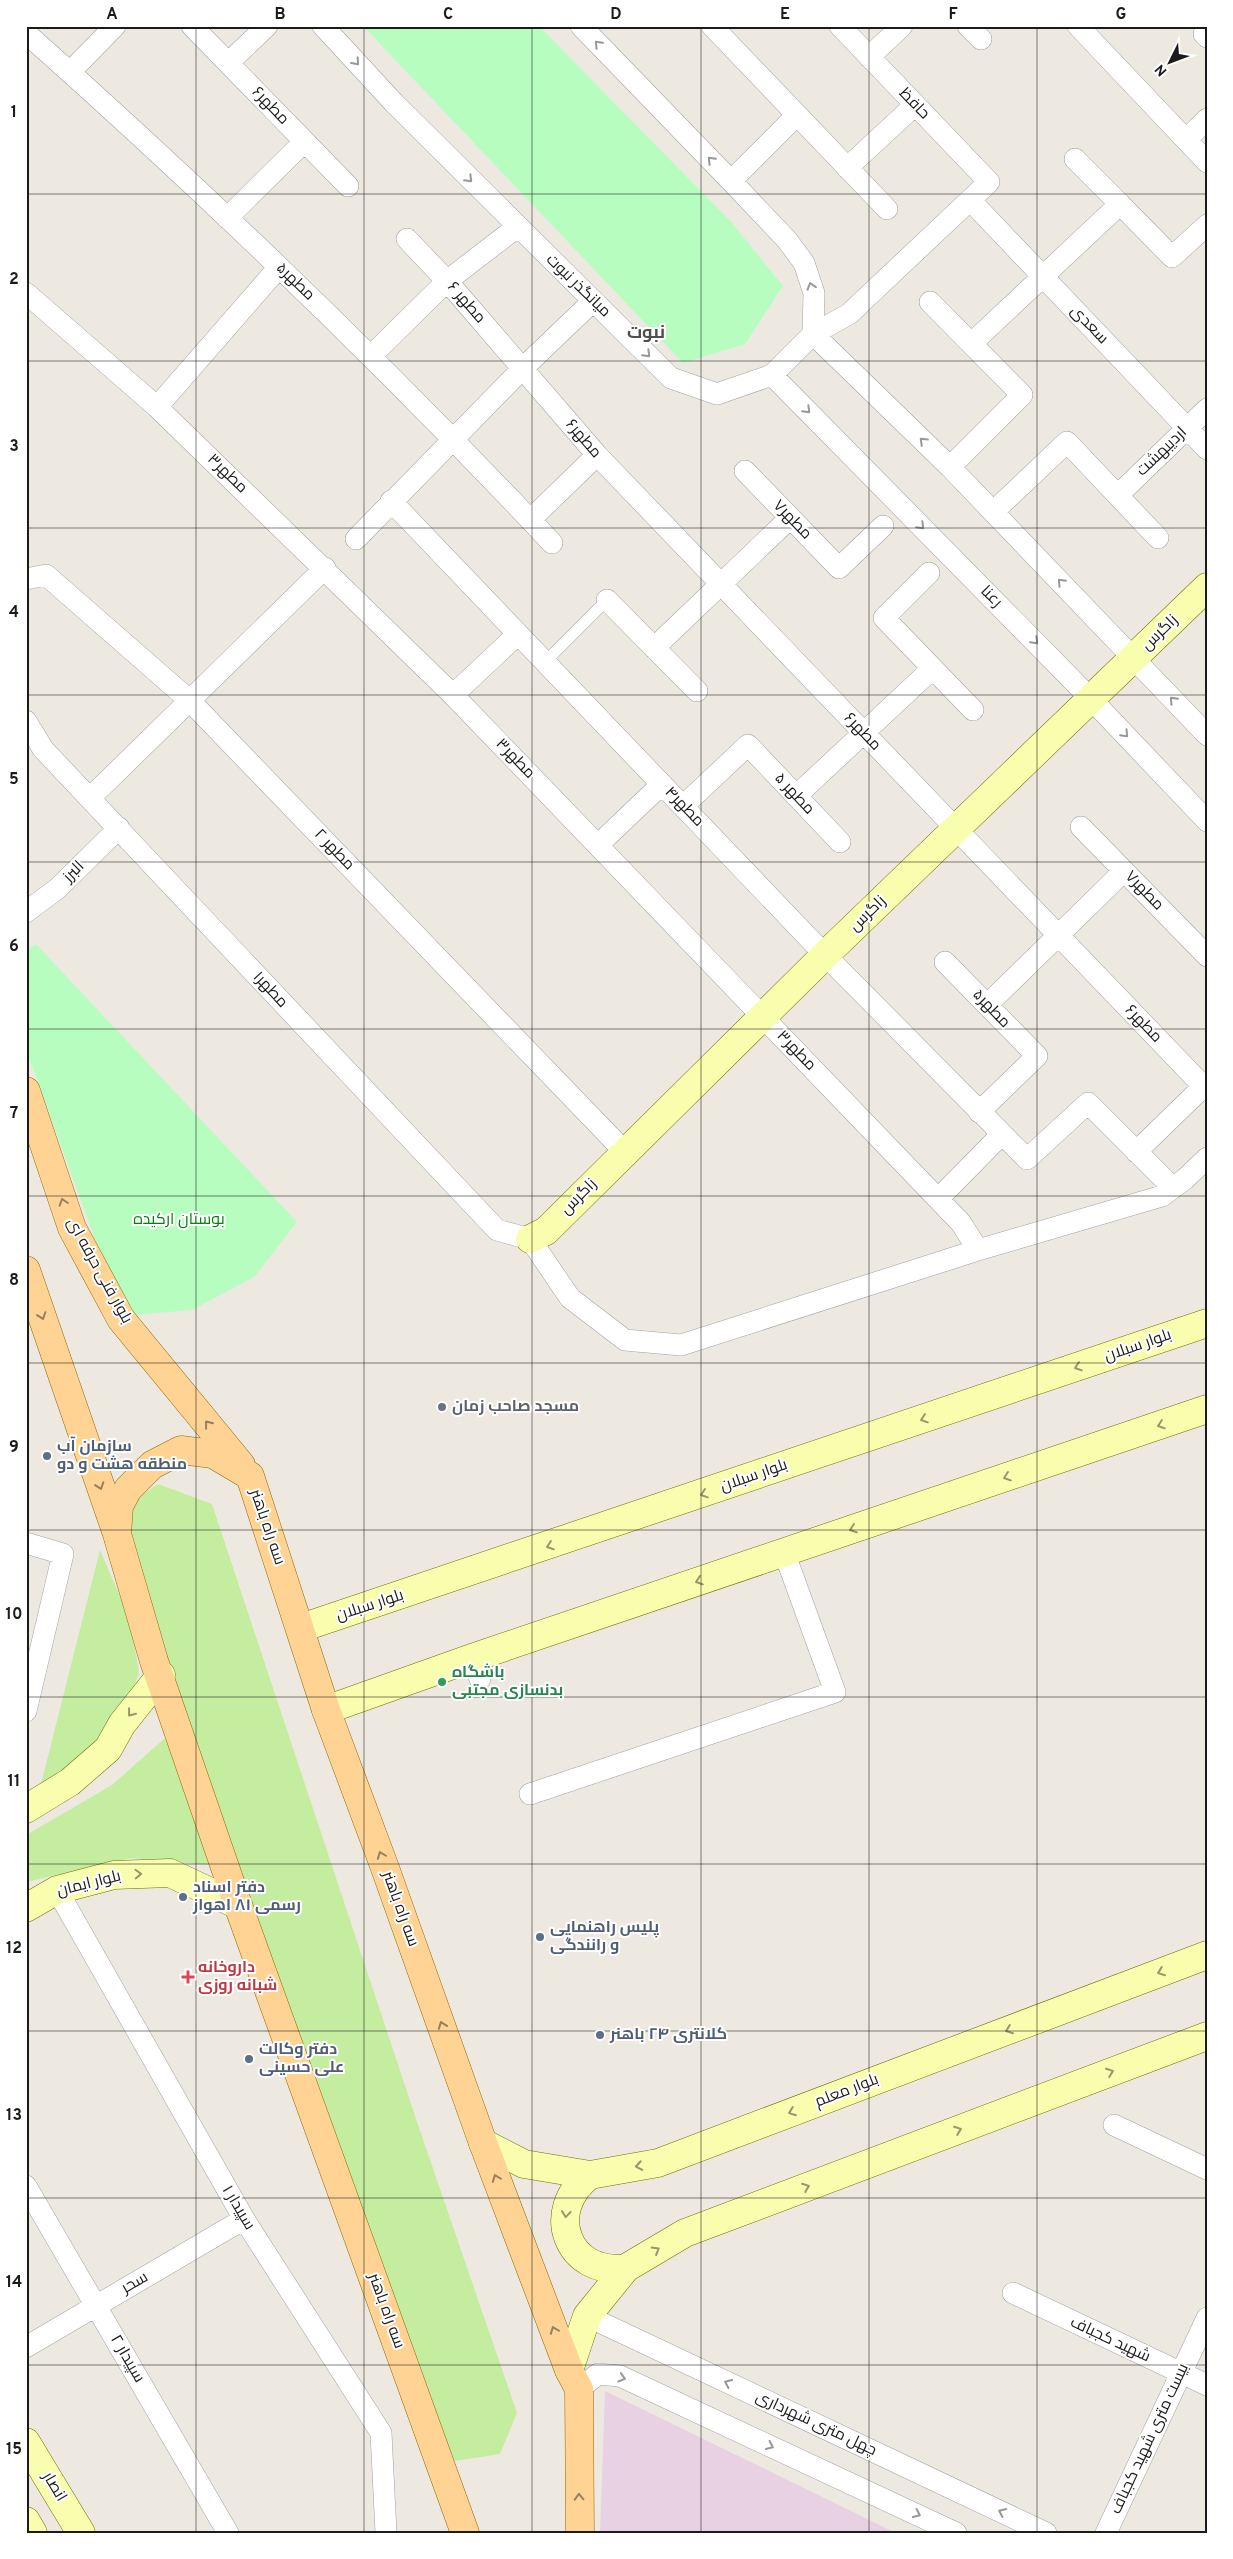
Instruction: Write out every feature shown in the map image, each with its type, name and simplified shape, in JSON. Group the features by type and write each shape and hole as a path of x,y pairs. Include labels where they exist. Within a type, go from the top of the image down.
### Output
{"main road":[{"name":"بلوار فنی حرفه ای","path":"26,1091 72,1228 121,1318 250,1476"},
{"path":"26,1270 117,1534"},
{"name":"سه راه باهنر","path":"465,2533 238,1905 161,1675 154,1661 117,1534 119,1506 128,1489 152,1465 181,1450 213,1454 250,1476 301,1628 326,1710 483,2143 574,2380 580,2533"}],"street":[{"path":"70,72 115,26"},
{"name":"مطهر۶","path":"192,26 348,186"},
{"path":"228,63 267,26"},
{"name":"میانگذر نبوت","path":"323,26 394,103 671,378 716,394 772,375 813,334 849,314 989,182"},
{"path":"581,26 787,240 804,263 814,293 813,334 950,467 1207,735"},
{"path":"712,26 887,209"},
{"name":"حافظ","path":"840,26 989,182"},
{"path":"869,57 902,26"},
{"path":"1088,30 1207,162"},
{"name":"مطهر۵","path":"26,33 227,218 371,356 453,438 552,543"},
{"path":"847,168 915,105"},
{"path":"731,181 797,116"},
{"path":"1186,140 1207,119"},
{"path":"227,218 304,142"},
{"path":"1075,159 1172,257 1207,225"},
{"name":"سعدی","path":"970,200 1207,449"},
{"path":"972,343 1120,204"},
{"path":"371,356 447,282 517,226"},
{"name":"مطهر ۶","path":"407,239 522,369"},
{"path":"157,407 279,267"},
{"name":"مطهر۳","path":"26,293 157,407 454,695 962,1224 978,1250"},
{"path":"356,539 453,438 593,301"},
{"path":"930,302 1022,395 950,467"},
{"name":"مطهر۶","path":"522,369 597,455 1058,936 1206,1087"},
{"name":"رعنا","path":"772,375 1091,699 1207,821"},
{"name":"اردیبهشت","path":"1118,495 1207,409"},
{"path":"993,512 1067,442 1158,538"},
{"path":"530,520 597,455"},
{"name":"مطهر۷","path":"745,471 839,568 883,526"},
{"name":"مطهر۴","path":"391,501 825,955 1027,1159 1088,1104 1136,1152"},
{"path":"654,648 790,518"},
{"path":"90,798 325,568"},
{"path":"929,573 884,618 973,710"},
{"name":"مطهر ۲","path":"26,579 46,575 189,700 625,1152"},
{"name":"زاگرس","path":"530,1239 546,1231 825,955 1207,588"},
{"path":"607,600 698,691"},
{"path":"454,695 518,634"},
{"path":"796,796 932,669"},
{"name":"مطهر۱","path":"26,721 43,749 497,1230 530,1239"},
{"name":"مطهر ۵","path":"683,806 748,745 840,842"},
{"path":"598,845 662,784"},
{"name":"مطهر۷","path":"1081,826 1207,956"},
{"name":"البرز","path":"26,912 57,889 119,828"},
{"path":"987,1005 1124,871"},
{"name":"مطهر۵","path":"945,962 1038,1056 979,1112"},
{"path":"1173,1188 1136,1152 1206,1087"},
{"path":"938,1199 1002,1134"},
{"path":"530,1239 570,1298 625,1340 681,1345 978,1250 1162,1196 1207,1158"},
{"name":"بلوار سبلان","path":"301,1628 1207,1323"},
{"path":"326,1710 476,1669 784,1552 1207,1409"},
{"path":"26,1543 63,1554 26,1711"},
{"path":"530,1794 836,1692 784,1552"},
{"path":"26,1809 70,1782 108,1749 122,1724 161,1675"},
{"name":"بلوار ایمان","path":"26,1908 57,1890 114,1875 170,1873 238,1905"},
{"name":"سپیدار ۱","path":"57,1890 244,2219 381,2433 384,2532"},
{"name":"بلوار معلم","path":"483,2143 524,2164 590,2175 658,2163 1207,1955"},
{"path":"956,2533 620,2376 598,2374 574,2380 587,2316 626,2268 684,2233 1207,2036"},
{"path":"1114,2125 1207,2169"},
{"path":"590,2175 573,2190 568,2200 565,2212 567,2235 574,2249 586,2260 605,2269 626,2268"},
{"name":"سپیدار ۲","path":"26,2186 228,2533"},
{"name":"سحر","path":"26,2347 244,2219"},
{"name":"شهید کجباف","path":"1012,2294 1207,2386"},
{"name":"چهل متری شهرداری","path":"587,2316 1046,2533"},
{"name":"بیست متری شهید کجباف","path":"1106,2533 1207,2318"},
{"name":"انصار","path":"26,2442 81,2533"},
{"path":"26,2522 33,2533"}],"lane":[{"path":"545,662 607,600"}],"shaded area":[{"path":"605,2391 896,2533 600,2533"}],"green space":[{"path":"363,26 539,26 732,223 783,286 745,344 683,363"},
{"name":"بوستان ارکیده","path":"36,944 297,1222 254,1277 192,1310 123,1316 26,1050 26,951"},
{"path":"158,1484 212,1504 416,2119 517,2413 500,2454 455,2461 427,2423 151,1620 126,1532 134,1500"},
{"path":"100,1550 130,1620 139,1672 127,1709 104,1743 40,1788"},
{"path":"165,1738 211,1865 132,1858 26,1882 26,1835 112,1785"}],"place":[{"name":"مسجد صاحب زمان","path":"442,1407"},
{"name":"سازمان آب منطقه هشت و دو","path":"47,1456"},
{"name":"باشگاه بدنسازی مجتبی","path":"442,1682"},
{"name":"دفتر اسناد رسمی ۸۱ اهواز","path":"183,1897"},
{"name":"پلیس راهنمایی و رانندگی","path":"540,1937"},
{"name":"داروخانه شبانه روزی","path":"188,1977"},
{"name":"کلانتری ۲۴ باهنر","path":"600,2035"},
{"name":"دفتر وکالت علی حسینی","path":"249,2059"}],"district":[{"name":"نبوت","path":"646,333"}]}
